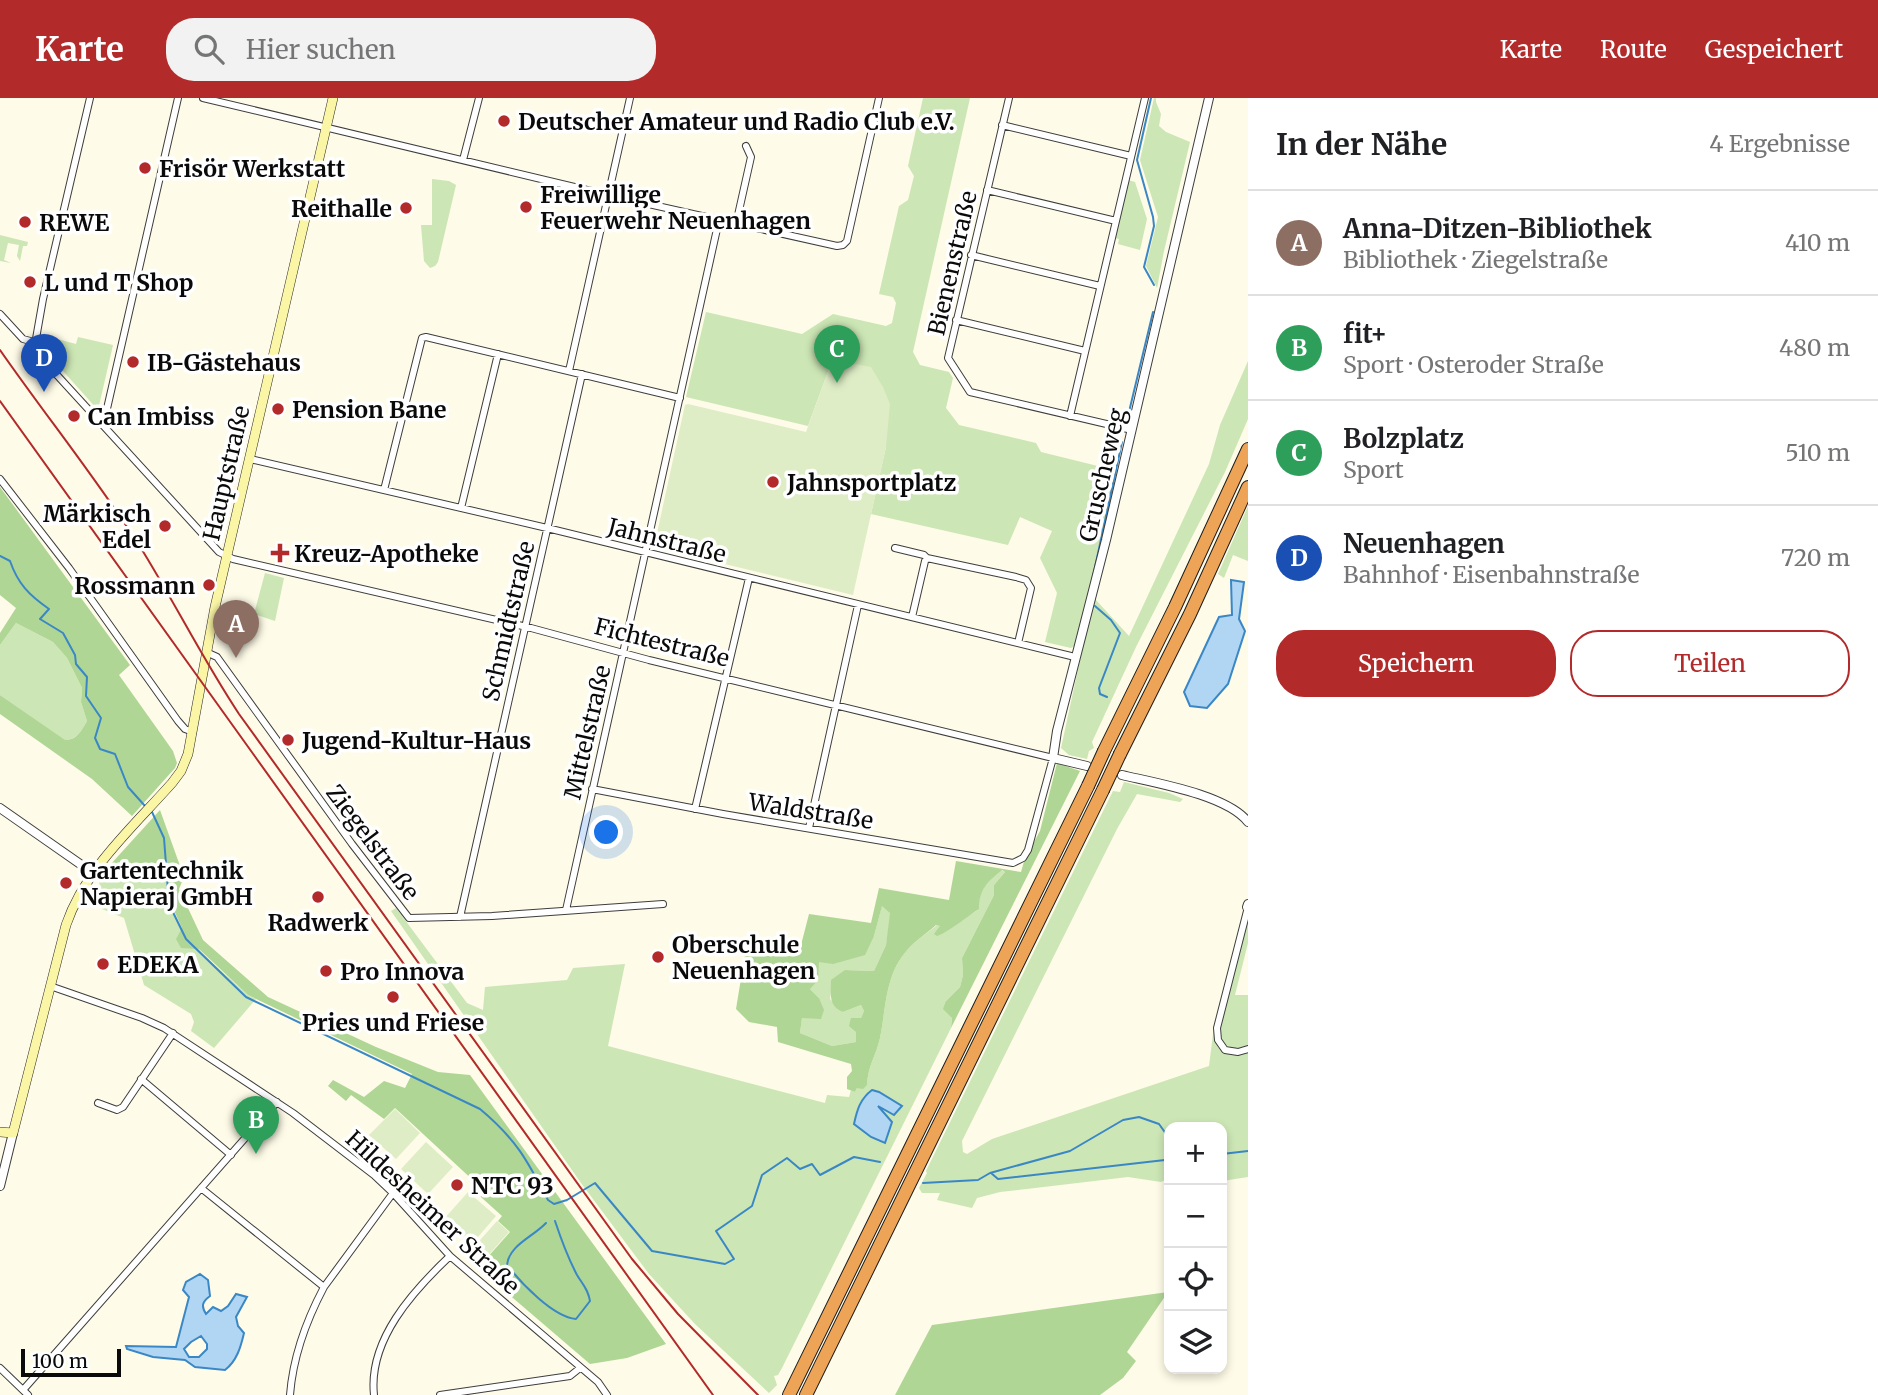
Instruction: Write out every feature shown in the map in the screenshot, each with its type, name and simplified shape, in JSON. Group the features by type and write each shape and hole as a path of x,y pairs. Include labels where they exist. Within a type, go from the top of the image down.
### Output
{"highway":[{"path":"789,1395 1175,607 1248,449"},
{"path":"806,1395 1189,614 1248,487"}],"main road":[{"name":"Hauptstraße","path":"13,1133 70,914 93,873 181,771 193,732 206,652 333,98"},
{"path":"0,1132 13,1133"}],"street":[{"path":"90,98 34,350 201,534 227,557"},
{"path":"98,422 106,413 178,98"},
{"path":"203,98 608,195 837,246 843,245 847,240 879,98"},
{"path":"463,160 479,98"},
{"path":"569,371 630,98"},
{"name":"Bienenstraße","path":"1009,98 948,358 970,392 1132,430"},
{"path":"1070,416 1145,98"},
{"name":"Gruscheweg","path":"1023,859 1028,850 1053,758 1074,657 1100,566 1209,98"},
{"path":"1002,125 1131,156"},
{"path":"736,224 751,158 746,146"},
{"path":"987,190 1116,221"},
{"name":"Mittelstraße","path":"566,910 719,220"},
{"path":"971,255 1100,286"},
{"path":"0,314 23,339 34,342"},
{"path":"956,320 1085,351"},
{"path":"384,490 422,338 680,398"},
{"path":"461,508 498,354"},
{"name":"Schmidtstraße","path":"460,917 582,374"},
{"name":"Jahnstraße","path":"250,459 547,528 1074,657"},
{"path":"0,479 69,569 178,721 185,729 193,732"},
{"path":"895,548 925,555 927,558 1016,577 1030,583 1018,643"},
{"name":"Fichtestraße","path":"227,557 525,627 835,706 1087,766"},
{"path":"912,617 927,558"},
{"path":"695,809 749,578"},
{"path":"809,828 859,605"},
{"name":"Ziegelstraße","path":"206,652 217,657 405,915 413,919 460,917 663,904"},
{"path":"1122,775 1222,803 1242,815 1248,822"},
{"name":"Waldstraße","path":"592,789 1004,863 1023,859"},
{"path":"0,808 93,873"},
{"path":"1248,906 1219,1016 1217,1034 1225,1050 1238,1052 1248,1049"},
{"name":"Hildesheimer Straße","path":"50,985 142,1018 173,1033 277,1102 345,1152 393,1193 450,1256 598,1382 607,1395"},
{"path":"99,1103 117,1110 122,1107 173,1033"},
{"path":"141,1079 231,1154"},
{"path":"0,1368 25,1392 277,1102"},
{"path":"0,1186 13,1133"},
{"path":"201,1188 324,1287"},
{"path":"290,1395 299,1344 324,1287 393,1193"},
{"path":"374,1395 373,1370 384,1339 421,1286 450,1256"},
{"path":"440,1395 570,1376 580,1368"}],"green space":[{"path":"923,98 970,98 913,352 920,365 949,372 953,378 946,408 959,425 1036,443 1041,452 1118,471 1075,646 1071,648 1045,642 1057,593 1040,558 1052,531 1020,517 1008,545 871,514 886,447 830,366 808,426 686,397 706,312 802,334 833,314 886,326 892,323 896,303 893,297 879,294 899,206 908,200 914,176 908,166"},
{"path":"1154,98 1161,114 1159,126 1166,132 1190,142 1157,288 1146,266 1158,217 1140,160"},
{"path":"432,179 449,181 456,185 438,262 430,268 424,261 421,225 432,225"},
{"path":"1128,180 1135,182 1147,219 1140,250 1118,244 1119,239 1114,238"},
{"path":"0,235 28,242 27,246 23,246 20,261 17,256 19,245 8,243 4,260 11,263 0,261"},
{"path":"50,337 76,344 78,337 113,345 98,410 45,351"},
{"path":"1248,361 1248,419 1225,472 1136,647 1092,742 1094,748 1089,751 1087,759 1069,755 1061,748 1093,600 1095,599 1129,636 1209,464 1220,425"},
{"name":"Jahnsportplatz","path":"855,364 871,367 890,404 886,447 853,595 654,547 685,405 806,432 830,366"},
{"path":"0,487 130,665 119,675 173,751 177,763 175,768 132,816 92,779 0,714 0,695 65,740 76,737 87,721 81,702 82,688 67,658 53,642 16,623 0,645 0,633 16,608 0,595"},
{"path":"1248,506 1248,561 1233,555 1224,578 1218,574"},
{"path":"265,573 284,578 275,621 254,614"},
{"path":"16,623 53,642 67,658 82,688 81,702 87,721 72,738 64,740 0,695 0,645"},
{"path":"1057,763 1080,771 951,1028 952,1018 943,1009 946,1001 960,987 963,975 962,958 994,895 994,885 1005,872 1002,870 985,887 980,897 979,909 937,936 934,934 940,926 936,925 904,954 893,973 880,1038 867,1085 863,1089 857,1088 855,1092 847,1089 851,1064 778,1042 777,1027 749,1022 736,1009 747,942 800,949 809,914 871,923 879,888 949,900 956,861 1021,872 1025,858 1040,831","holes":["882,906 890,913 886,945 874,971 845,970 831,980 831,999 838,1009 843,1012 861,1005 864,1011 861,1018 851,1018 849,1026 856,1032 856,1042 832,1046 800,1033 802,1018 821,1019 824,1010 819,998 810,989 818,980 819,962 833,964 865,955 874,936"]},
{"path":"1124,782 1183,799 1180,802 1137,794 962,1141 963,1152 967,1154 992,1139 1209,1066 1214,1026 1216,1042 1222,1051 1232,1054 1248,1052 1248,1177 1227,1180 1227,1122 1164,1122 1164,1180 1161,1182 1128,1177 1000,1192 977,1198 972,1208 937,1200 940,1193 922,1193 919,1188 926,1171 1113,791 1120,792"},
{"path":"160,810 184,877 179,889 203,940 268,997 376,1047 438,1072 470,1075 666,1344 627,1358 590,1364 478,1268 510,1232 498,1221 502,1216 472,1189 476,1183 395,1108 384,1119 351,1095 346,1101 328,1086 333,1080 364,1097 384,1081 405,1088 412,1074 248,995 199,949 181,948 176,939 182,928 171,904 170,882 153,880 127,866 110,865"},
{"path":"110,865 127,866 154,879 170,882 171,903 183,930 214,964 256,999 214,1048 191,1031 194,1022 191,1014 144,985 124,918 102,909 99,879"},
{"path":"1001,870 1005,872 994,885 994,895 962,958 963,975 960,987 946,1001 952,1018 951,1028 782,1368 778,1375 774,1376 777,1385 769,1393 695,1324 649,1274 581,1183 391,911 396,908 467,1003 483,1010 485,987 567,980 573,968 625,964 608,1046 825,1103 827,1095 849,1097 851,1090 855,1092 857,1088 867,1085 880,1038 890,983 904,954 937,925 948,928 978,910 982,892","holes":["872,1091 876,1105 892,1122 885,1143 858,1109 864,1096"]},
{"path":"882,905 891,913 886,945 874,971 845,970 831,992 830,999 843,1012 861,1005 864,1011 861,1018 851,1018 856,1042 832,1046 800,1033 802,1018 819,998 810,989 818,962 874,936"},
{"path":"1248,916 1248,943 1235,995 1248,995 1248,1046 1233,1048 1226,1045 1220,1031"},
{"path":"395,1109 420,1133 396,1159 369,1135"},
{"path":"426,1142 453,1167 428,1194 401,1169"},
{"path":"468,1192 496,1216 472,1244 444,1219"},
{"path":"497,1221 509,1232 485,1259 473,1248"},
{"path":"1164,1293 1164,1298 1127,1352 1136,1361 1123,1378 1100,1395 895,1395 932,1325"}],"water":[{"path":"1231,580 1244,582 1239,619 1245,631 1228,684 1207,708 1190,706 1184,692 1219,617 1232,615"},
{"path":"872,1090 902,1106 894,1115 878,1106 892,1122 885,1143 871,1137 854,1124 860,1105"},
{"path":"200,1274 208,1280 210,1296 203,1306 206,1314 213,1307 221,1311 236,1294 247,1297 236,1317 238,1326 244,1333 241,1343 235,1358 225,1370 195,1367 185,1360 153,1357 127,1349 126,1346 176,1347 189,1297 183,1290 186,1282","holes":["201,1336 207,1349 199,1357 189,1357 184,1349"]}],"waterway":[{"path":"1151,98 1137,160 1153,217 1154,226 1144,267 1154,285"},
{"path":"1128,416 1153,312"},
{"path":"1089,595 1122,442"},
{"path":"0,556 10,561 25,588 49,609 40,619 63,633 75,655 76,664 87,677 86,696 101,718 95,738 100,749 115,754 128,787 145,806"},
{"path":"1095,606 1111,620 1120,633 1099,688 1100,694 1107,697"},
{"path":"152,812 164,838 169,904 186,939 246,997 480,1109 512,1140 548,1200 554,1204 567,1200 595,1183 652,1251 725,1264 734,1259 716,1231 752,1206 762,1175 787,1158 800,1169 812,1164 820,1175 854,1157 880,1162"},
{"path":"923,1183 978,1180 990,1173 1070,1151 1123,1120 1139,1117 1159,1124 1164,1131"},
{"path":"1227,1153 1248,1151"},
{"path":"991,1173 998,1179 1164,1160"},
{"path":"546,1223 512,1252 507,1265 548,1306 576,1319 590,1301 555,1221"}],"tram line":[{"path":"0,350 139,545 239,714 632,1259 678,1314 758,1395"}],"railway":[{"path":"0,401 713,1395"}],"place":[{"name":"Deutscher Amateur und Radio Club e.V.","path":"504,121"},
{"name":"Frisör Werkstatt","path":"145,168"},
{"name":"Freiwillige Feuerwehr Neuenhagen","path":"526,207"},
{"name":"Reithalle","path":"406,208"},
{"name":"REWE","path":"25,222"},
{"name":"L und T Shop","path":"30,282"},
{"name":"IB-Gästehaus","path":"133,362"},
{"name":"Bolzplatz","path":"837,383"},
{"name":"Neuenhagen","path":"44,392"},
{"name":"Pension Bane","path":"278,409"},
{"name":"Can Imbiss","path":"74,416"},
{"name":"Jahnsportplatz","path":"773,482"},
{"name":"Märkisch Edel","path":"165,526"},
{"name":"Kreuz-Apotheke","path":"280,553"},
{"name":"Rossmann","path":"209,585"},
{"name":"Anna-Ditzen-Bibliothek","path":"236,658"},
{"name":"Jugend-Kultur-Haus","path":"288,740"},
{"name":"Gartentechnik Napieraj GmbH","path":"66,883"},
{"name":"Radwerk","path":"318,897"},
{"name":"Oberschule Neuenhagen","path":"658,957"},
{"name":"EDEKA","path":"103,964"},
{"name":"Pro Innova","path":"326,971"},
{"name":"Pries und Friese","path":"393,997"},
{"name":"fit+","path":"256,1154"},
{"name":"NTC 93","path":"457,1185"}]}
